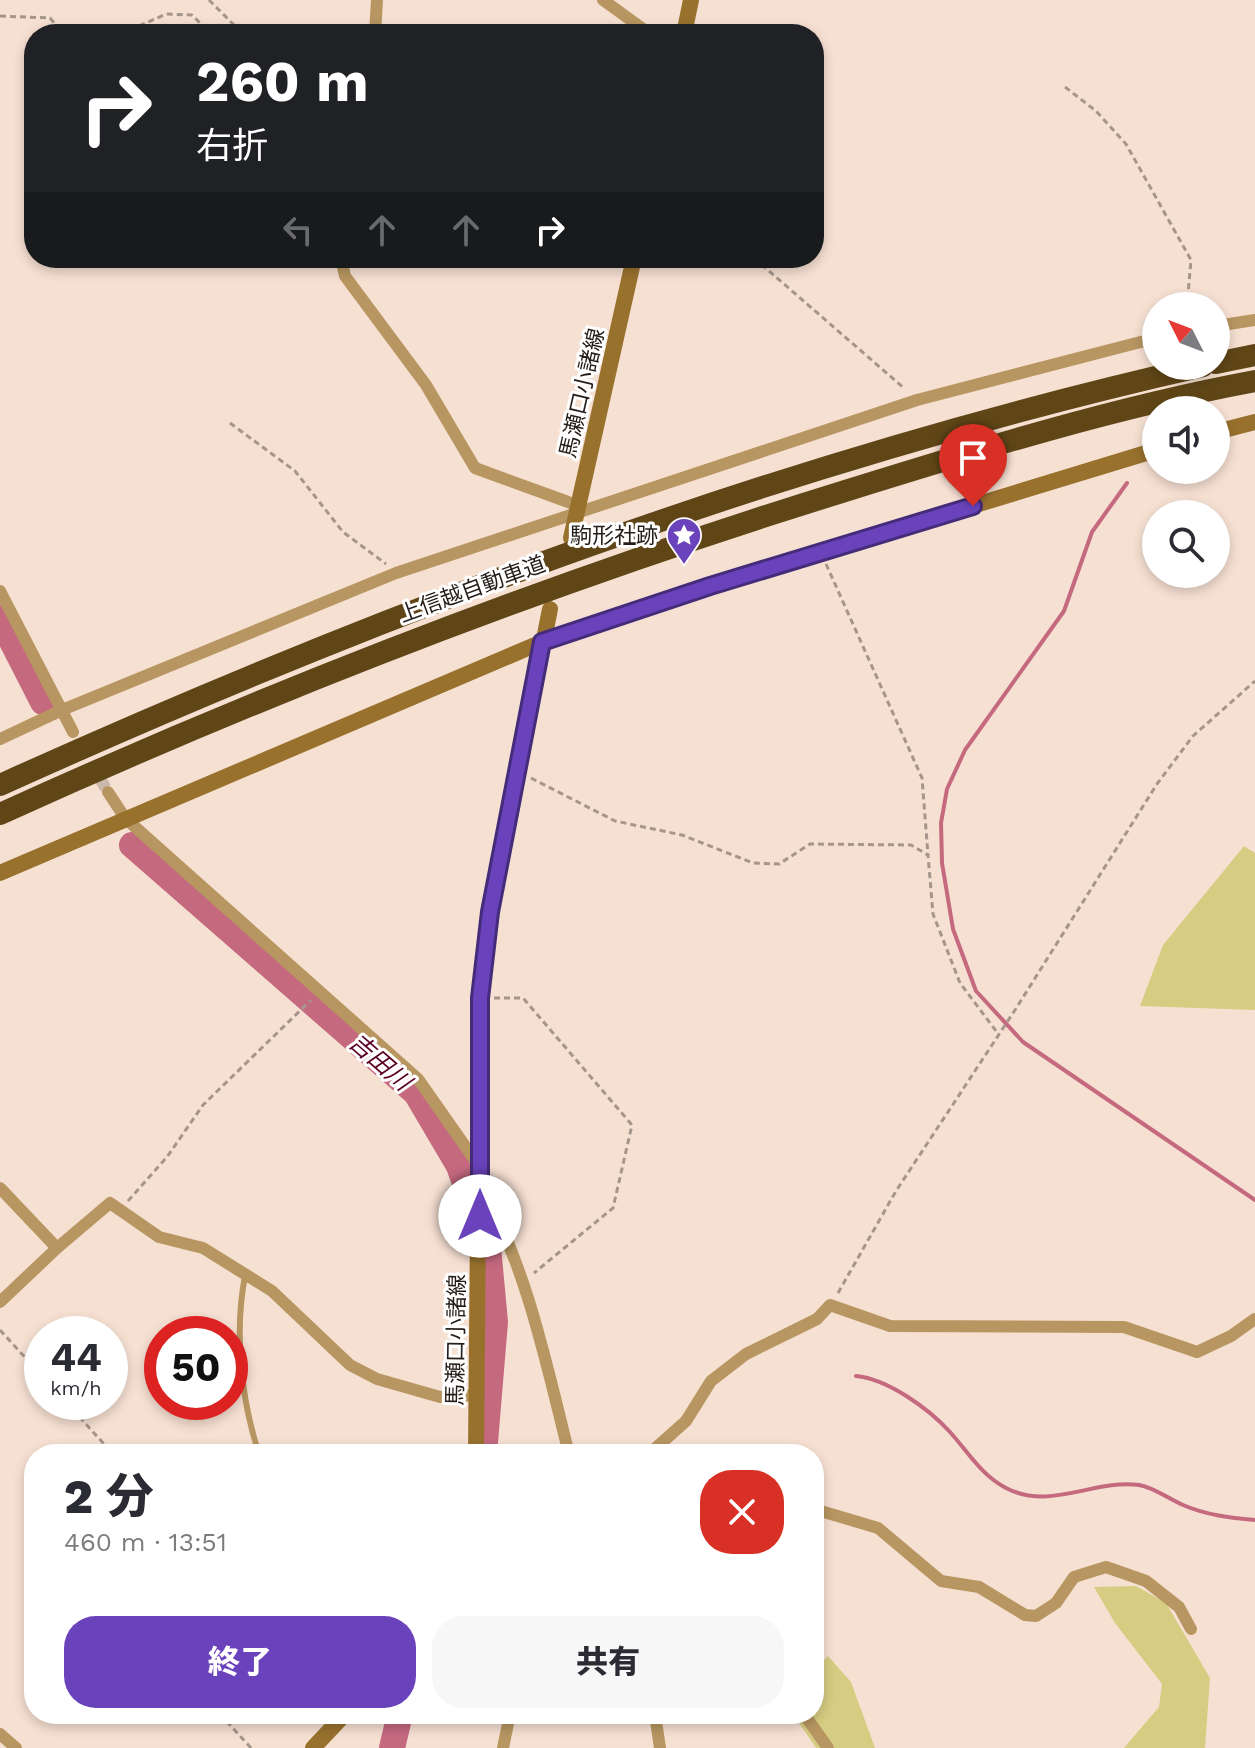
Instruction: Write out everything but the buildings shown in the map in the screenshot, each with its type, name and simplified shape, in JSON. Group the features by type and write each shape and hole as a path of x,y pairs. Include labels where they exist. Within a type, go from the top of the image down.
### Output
{"highway":[{"path":"1230,360 1255,355"},
{"name":"上信越自動車道","path":"0,785 328,644 545,561 887,449 1003,415 1146,380"},
{"name":"上信越自動車道","path":"0,814 349,664 664,548 1015,440 1255,381"}],"street":[{"path":"376,24 377,0"},
{"path":"603,0 636,24"},
{"path":"686,24 691,0"},
{"path":"343,268 345,276 417,372 475,468 577,510"},
{"name":"馬瀬口小諸線","path":"571,538 632,268"},
{"path":"1230,324 1255,320"},
{"path":"0,739 62,710 396,573 577,510 917,400 1142,342"},
{"path":"1230,428 1255,422"},
{"path":"0,873 542,642 821,552 1142,454"},
{"path":"0,591 73,732"},
{"name":"馬瀬口小諸線","path":"476,1444 481,1186 480,998 490,912 550,609"},
{"path":"108,792 125,818 418,1079 479,1166"},
{"path":"481,1186 499,1219 522,1283 566,1444"},
{"path":"0,1188 57,1248"},
{"path":"0,1302 110,1203 159,1237 203,1248 272,1291 350,1365 377,1379 440,1397 477,1395"},
{"path":"660,1444 686,1421 711,1381 746,1354 817,1319 830,1305 890,1326 1124,1327 1197,1352 1231,1336 1255,1319"},
{"path":"824,1512 878,1528 941,1581 979,1587 1025,1615 1036,1616 1056,1603 1074,1577 1106,1567 1146,1581 1179,1607 1191,1629"},
{"path":"313,1748 336,1724"},
{"path":"503,1748 508,1724"},
{"path":"656,1724 660,1748"},
{"path":"811,1724 828,1748"},
{"path":"0,1734 16,1748"}],"lane":[{"path":"245,1275 238,1312 249,1424 256,1444"}],"path":[{"path":"209,0 233,24"},
{"path":"144,24 166,14 192,15 201,24"},
{"path":"0,16 50,18 55,24"},
{"path":"1065,87 1096,111 1126,144 1191,260 1188,292"},
{"path":"765,268 917,400"},
{"path":"230,423 295,471 343,532 396,573"},
{"path":"821,552 922,778 933,914 960,983 999,1035"},
{"path":"830,1305 896,1191 999,1035 1157,784 1193,736 1255,681"},
{"path":"516,771 615,821 682,835 753,863 779,864 810,844 911,845 928,855"},
{"path":"120,1209 167,1157 203,1105 320,992"},
{"path":"480,998 523,998 632,1125 613,1208 522,1283"},
{"path":"0,1330 24,1356"},
{"path":"82,1420 104,1444"},
{"path":"229,1724 251,1748"}],"shaded area":[{"path":"1244,846 1255,853 1255,1010 1140,1006 1163,945"},
{"path":"1136,1586 1166,1603 1210,1678 1205,1748 1124,1748 1159,1707 1162,1684 1115,1623 1094,1587"},
{"path":"828,1656 851,1682 875,1748 816,1748 800,1724 824,1724 824,1660"}],"waterway":[{"path":"1127,483 1092,532 1064,611 965,750 947,789 941,823 942,863 953,929 976,991 1023,1042 1255,1200"},
{"name":"吉田川","path":"0,618 43,702"},
{"name":"吉田川","path":"132,845 416,1093 459,1166 488,1247 495,1322 485,1444"},
{"path":"856,1376 881,1383 919,1405 950,1432 989,1477 1006,1488 1023,1494 1056,1496 1105,1486 1139,1485 1201,1511 1255,1520"},
{"name":"吉田川","path":"392,1748 398,1724"}],"tunnel":[{"path":"1199,388 1201,396"},
{"path":"81,747 108,792"}],"place":[{"name":"駒形社跡","path":"684,566"}],"route":[{"path":"480,1216 480,998 490,912 542,642 710,586 973,506"}]}
